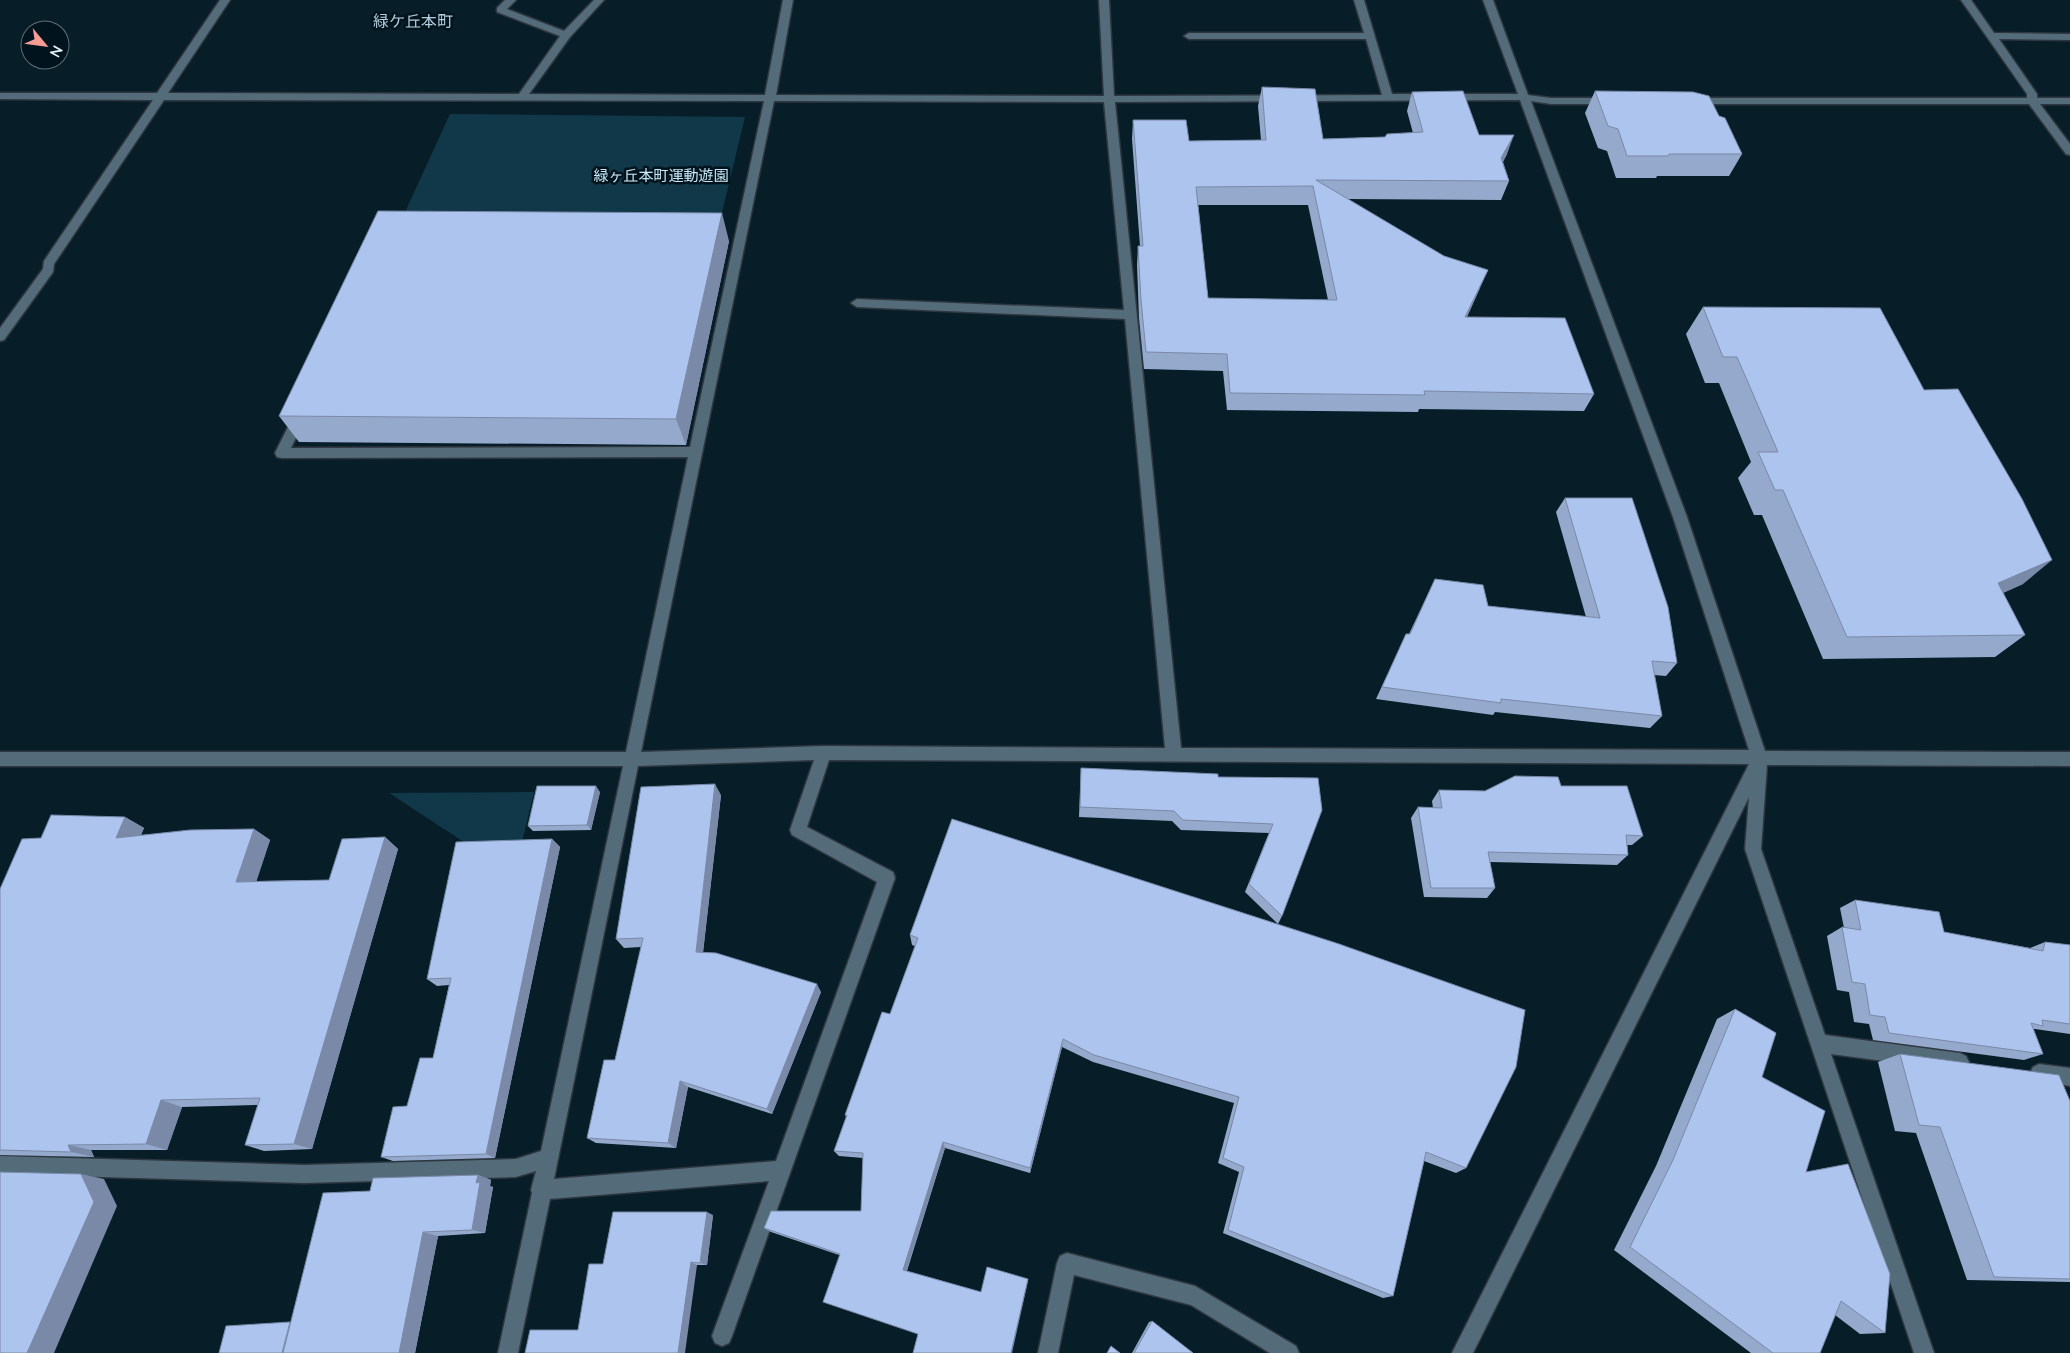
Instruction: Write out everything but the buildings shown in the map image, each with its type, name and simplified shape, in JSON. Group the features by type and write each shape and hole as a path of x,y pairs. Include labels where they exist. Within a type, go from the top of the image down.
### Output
{"street":[{"path":"0,337 49,269 48,264 225,0"},
{"path":"511,0 500,10 566,34"},
{"path":"522,97 566,34 599,0"},
{"path":"508,1353 540,1190 633,760 695,452 770,97 788,0"},
{"path":"1104,0 1109,99 1174,755"},
{"path":"1358,0 1388,97"},
{"path":"1488,0 1680,517 1760,759 1753,850 1924,1353"},
{"path":"1966,0 2032,94 2032,101 2070,152"},
{"path":"1189,36 1370,36"},
{"path":"1992,36 2070,37"},
{"path":"0,96 1109,99 1524,97 1551,101 1620,101"},
{"path":"1679,101 2070,101"},
{"path":"857,303 1130,315"},
{"path":"307,400 282,454 695,452"},
{"path":"0,759 633,760 824,754 2070,760"},
{"path":"722,1336 887,878 798,830 824,754"},
{"path":"1462,1353 1760,759"},
{"path":"1819,1043 1973,1064"},
{"path":"2022,1070 2070,1077"},
{"path":"0,1165 304,1174 516,1168 547,1159"},
{"path":"540,1190 782,1170"},
{"path":"1048,1353 1067,1263 1195,1296 1289,1353"}],"green space":[{"name":"緑ヶ丘本町運動遊園","path":"450,114 745,117 716,237 395,234"},
{"path":"534,792 522,842 467,844 389,793"}],"district":[{"name":"緑ケ丘本町","path":"413,21"}]}
